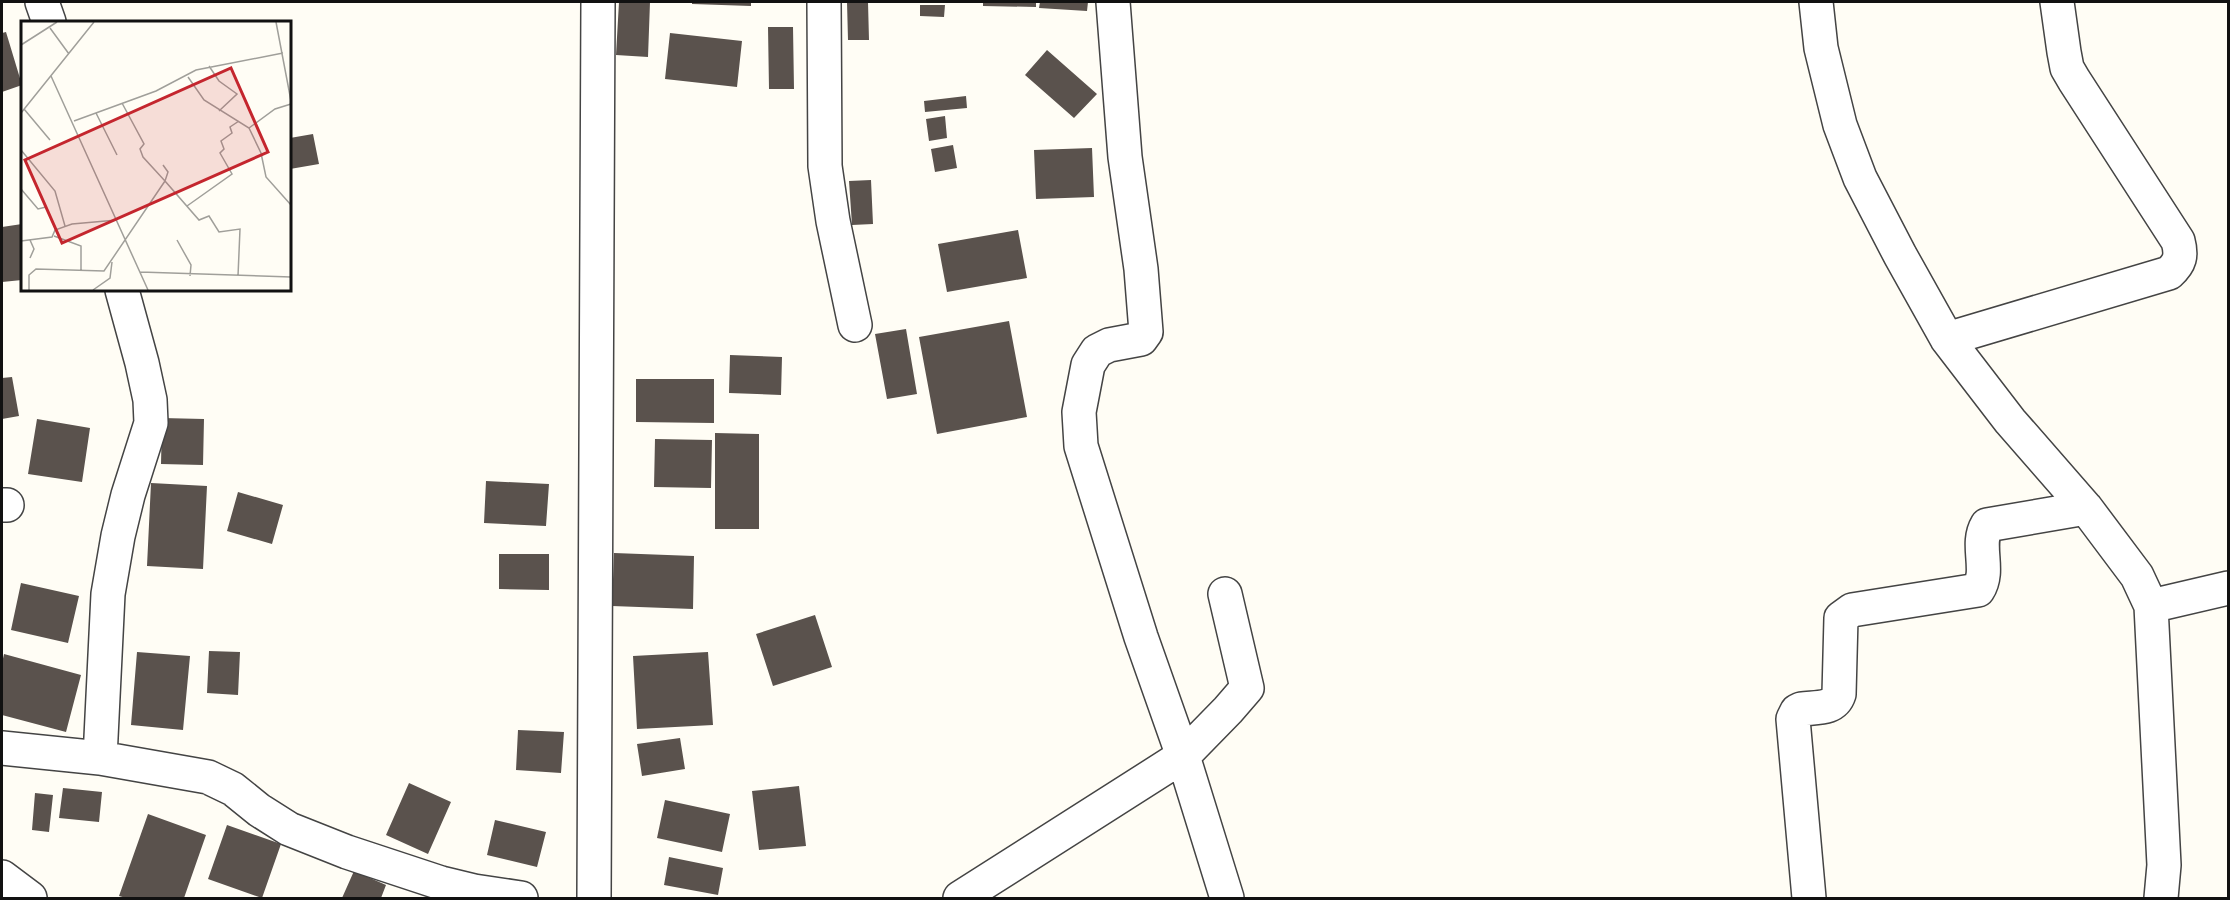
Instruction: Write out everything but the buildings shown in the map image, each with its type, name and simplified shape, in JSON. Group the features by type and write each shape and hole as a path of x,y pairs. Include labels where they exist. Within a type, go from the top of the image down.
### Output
{"street":[{"path":"42,2 49,21"},
{"path":"594,898 598,2"},
{"path":"824,2 825,166 833,221 855,325"},
{"path":"1113,2 1125,157 1141,268 1146,332 1141,339 1109,345 1097,351 1088,365 1079,412 1081,446 1141,638 1182,756 1227,898"},
{"path":"1816,2 1821,48 1837,114 1860,178 1947,339 2010,421 2086,508 2138,576 2151,606 2164,865 2161,898"},
{"path":"1947,339 2169,273 2178,265 2182,253 2178,241 2067,68 2057,2"},
{"path":"100,758 108,594 123,516 152,423 150,400 142,363 122,291"},
{"path":"1809,898 1793,719 1797,711 1801,709 1829,706 1838,699 1841,618 1852,610 1978,590 1984,577 1982,536 1987,525 2086,508"},
{"path":"2151,606 2229,588"},
{"path":"960,898 1182,756 1228,710 1247,688 1225,594"},
{"path":"2,748 100,758 208,777 233,789 259,810 289,829 338,848 441,883 521,898"},
{"path":"2,877 30,898"}]}
